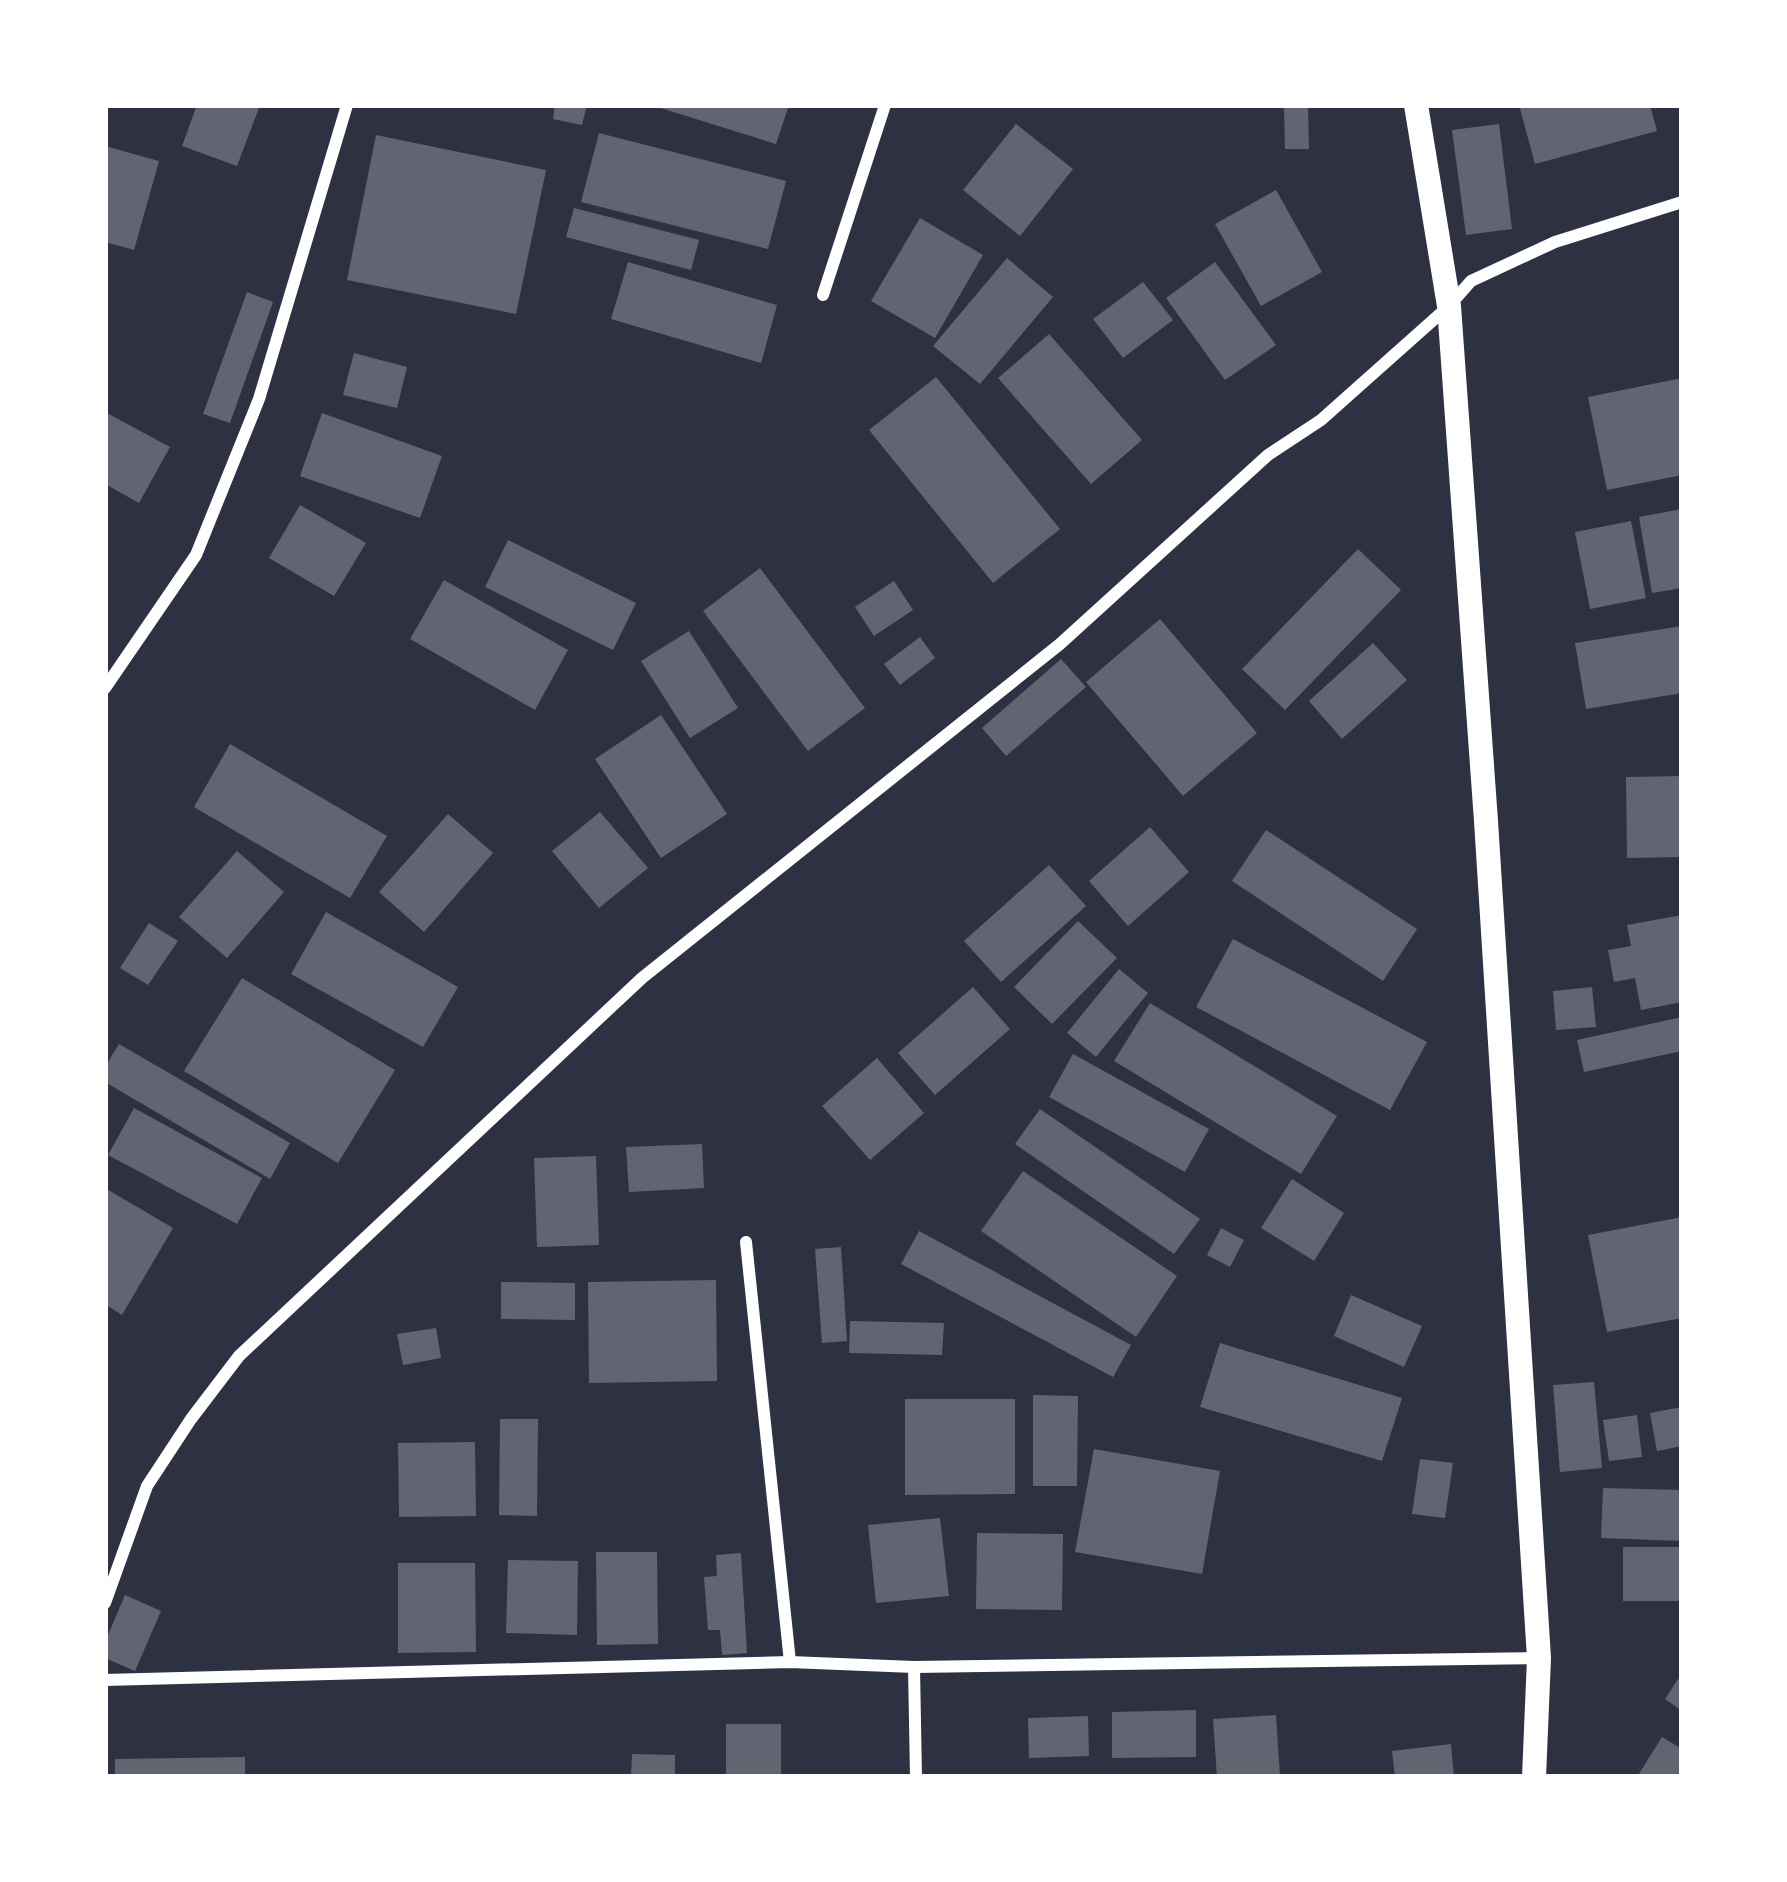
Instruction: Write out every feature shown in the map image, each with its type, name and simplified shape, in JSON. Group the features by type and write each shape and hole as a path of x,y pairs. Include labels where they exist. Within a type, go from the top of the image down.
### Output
{"main road":[{"path":"1416,105 1449,306 1486,821 1539,1658 1534,1777"}],"street":[{"path":"105,688 196,555 259,399 346,105"},
{"path":"824,295 885,105"},
{"path":"105,1603 147,1486 239,1356 642,978 1060,644 1268,455 1321,420 1471,281 1556,242 1682,202"},
{"path":"746,1243 790,1662"},
{"path":"105,1680 790,1662 914,1667 1539,1658"},
{"path":"914,1667 916,1777"}],"building":[{"path":"197,105 260,105 237,166 182,146"},
{"path":"555,105 587,105 582,125 553,119"},
{"path":"651,105 789,105 776,144"},
{"path":"1284,105 1308,105 1309,149 1285,149"},
{"path":"1519,105 1650,105 1657,131 1535,164"},
{"path":"1016,124 1073,169 1020,236 963,190"},
{"path":"1499,124 1512,229 1466,235 1452,130"},
{"path":"599,133 786,181 768,249 581,202"},
{"path":"376,135 546,170 516,314 347,280"},
{"path":"105,146 159,161 134,250 105,242"},
{"path":"1276,190 1322,272 1261,306 1215,224"},
{"path":"574,208 699,240 691,270 566,237"},
{"path":"920,218 983,255 935,338 871,301"},
{"path":"1007,258 1053,297 980,384 933,346"},
{"path":"628,262 777,305 761,363 611,319"},
{"path":"1215,262 1276,345 1225,380 1166,298"},
{"path":"1143,282 1173,320 1123,358 1093,319"},
{"path":"247,292 273,302 230,423 203,414"},
{"path":"1049,334 1142,440 1091,484 998,378"},
{"path":"354,353 407,367 397,408 343,395"},
{"path":"936,377 1060,529 993,583 869,430"},
{"path":"1682,378 1682,475 1607,490 1588,397"},
{"path":"105,412 170,447 139,503 105,484"},
{"path":"322,413 442,456 420,518 300,476"},
{"path":"300,505 366,543 334,596 269,558"},
{"path":"1682,509 1682,588 1652,593 1639,517"},
{"path":"1631,521 1646,598 1590,609 1575,532"},
{"path":"508,540 636,603 613,650 485,587"},
{"path":"1358,549 1401,590 1285,710 1242,669"},
{"path":"760,568 865,708 808,751 703,611"},
{"path":"444,580 568,650 535,710 410,639"},
{"path":"894,581 913,610 874,636 855,607"},
{"path":"1160,619 1257,733 1183,796 1086,682"},
{"path":"1682,626 1682,693 1586,709 1575,643"},
{"path":"689,631 738,708 690,738 641,661"},
{"path":"920,637 935,658 900,685 884,664"},
{"path":"1373,643 1407,680 1342,739 1309,701"},
{"path":"1061,659 1086,687 1006,756 982,728"},
{"path":"661,715 727,814 661,858 595,759"},
{"path":"230,744 387,836 350,898 194,807"},
{"path":"1682,776 1682,857 1627,858 1626,777"},
{"path":"600,812 648,868 599,908 552,851"},
{"path":"448,814 493,853 424,932 379,892"},
{"path":"1150,827 1189,872 1128,926 1089,881"},
{"path":"1266,830 1417,929 1383,981 1232,881"},
{"path":"237,851 284,892 227,958 179,917"},
{"path":"1049,865 1086,906 1001,982 964,941"},
{"path":"326,912 458,987 423,1047 291,974"},
{"path":"1682,915 1682,1002 1641,1010 1635,978 1614,982 1608,950 1631,946 1627,925"},
{"path":"1078,921 1117,958 1052,1024 1014,987"},
{"path":"149,923 178,941 148,985 120,968"},
{"path":"1233,939 1427,1042 1390,1110 1196,1007"},
{"path":"1119,969 1148,993 1096,1057 1067,1033"},
{"path":"242,978 395,1070 338,1163 184,1071"},
{"path":"973,987 1010,1029 935,1095 898,1053"},
{"path":"1592,987 1596,1027 1556,1030 1553,991"},
{"path":"1150,1003 1337,1116 1301,1174 1114,1061"},
{"path":"1682,1017 1682,1051 1584,1072 1577,1040"},
{"path":"119,1044 290,1143 270,1179 105,1082 105,1067"},
{"path":"1073,1054 1209,1129 1185,1172 1049,1097"},
{"path":"877,1058 924,1113 870,1160 822,1106"},
{"path":"134,1108 262,1178 237,1224 108,1155"},
{"path":"1040,1109 1200,1219 1174,1254 1015,1144"},
{"path":"702,1144 704,1188 629,1192 626,1147"},
{"path":"596,1156 599,1245 537,1247 534,1158"},
{"path":"1023,1171 1177,1276 1136,1337 981,1231"},
{"path":"1292,1179 1344,1213 1314,1261 1261,1228"},
{"path":"105,1188 173,1228 122,1315 105,1304"},
{"path":"1682,1217 1682,1318 1607,1332 1588,1235"},
{"path":"1221,1228 1244,1240 1230,1267 1207,1255"},
{"path":"919,1231 1131,1345 1113,1377 901,1264"},
{"path":"841,1247 847,1341 822,1343 815,1249"},
{"path":"716,1280 717,1381 589,1383 588,1282"},
{"path":"501,1282 575,1283 575,1320 501,1319"},
{"path":"1351,1295 1422,1326 1404,1367 1334,1336"},
{"path":"850,1321 944,1323 942,1355 849,1353"},
{"path":"436,1328 441,1358 403,1365 397,1334"},
{"path":"1220,1343 1402,1398 1382,1461 1200,1407"},
{"path":"1594,1382 1602,1468 1560,1472 1553,1385"},
{"path":"1033,1395 1078,1396 1077,1486 1033,1486"},
{"path":"905,1399 1015,1399 1015,1494 905,1495"},
{"path":"1682,1407 1682,1446 1657,1451 1650,1413"},
{"path":"1637,1415 1642,1457 1609,1461 1603,1420"},
{"path":"500,1419 538,1419 537,1516 499,1515"},
{"path":"475,1442 476,1516 399,1517 398,1443"},
{"path":"1094,1449 1220,1471 1202,1574 1075,1552"},
{"path":"1420,1459 1453,1463 1445,1518 1412,1514"},
{"path":"1603,1488 1682,1490 1682,1541 1601,1538"},
{"path":"940,1518 949,1596 876,1603 868,1525"},
{"path":"977,1533 1063,1534 1062,1610 976,1609"},
{"path":"1623,1547 1682,1547 1682,1601 1623,1601"},
{"path":"596,1552 657,1552 658,1644 597,1645"},
{"path":"741,1553 747,1653 722,1655 720,1630 708,1630 704,1577 717,1576 716,1555"},
{"path":"508,1560 578,1561 577,1635 506,1633"},
{"path":"398,1563 475,1563 476,1652 398,1653"},
{"path":"125,1595 161,1611 135,1671 105,1658 105,1642"},
{"path":"1682,1673 1682,1711 1665,1699"},
{"path":"1196,1710 1196,1757 1112,1758 1112,1712"},
{"path":"1276,1715 1280,1777 1217,1777 1213,1719"},
{"path":"1088,1716 1089,1756 1029,1758 1028,1718"},
{"path":"726,1724 781,1724 781,1777 726,1777"},
{"path":"1662,1737 1682,1749 1682,1777 1637,1777"},
{"path":"1451,1744 1454,1777 1395,1777 1392,1751"},
{"path":"632,1754 675,1755 675,1777 631,1777"},
{"path":"245,1757 245,1777 115,1777 115,1759"}]}
